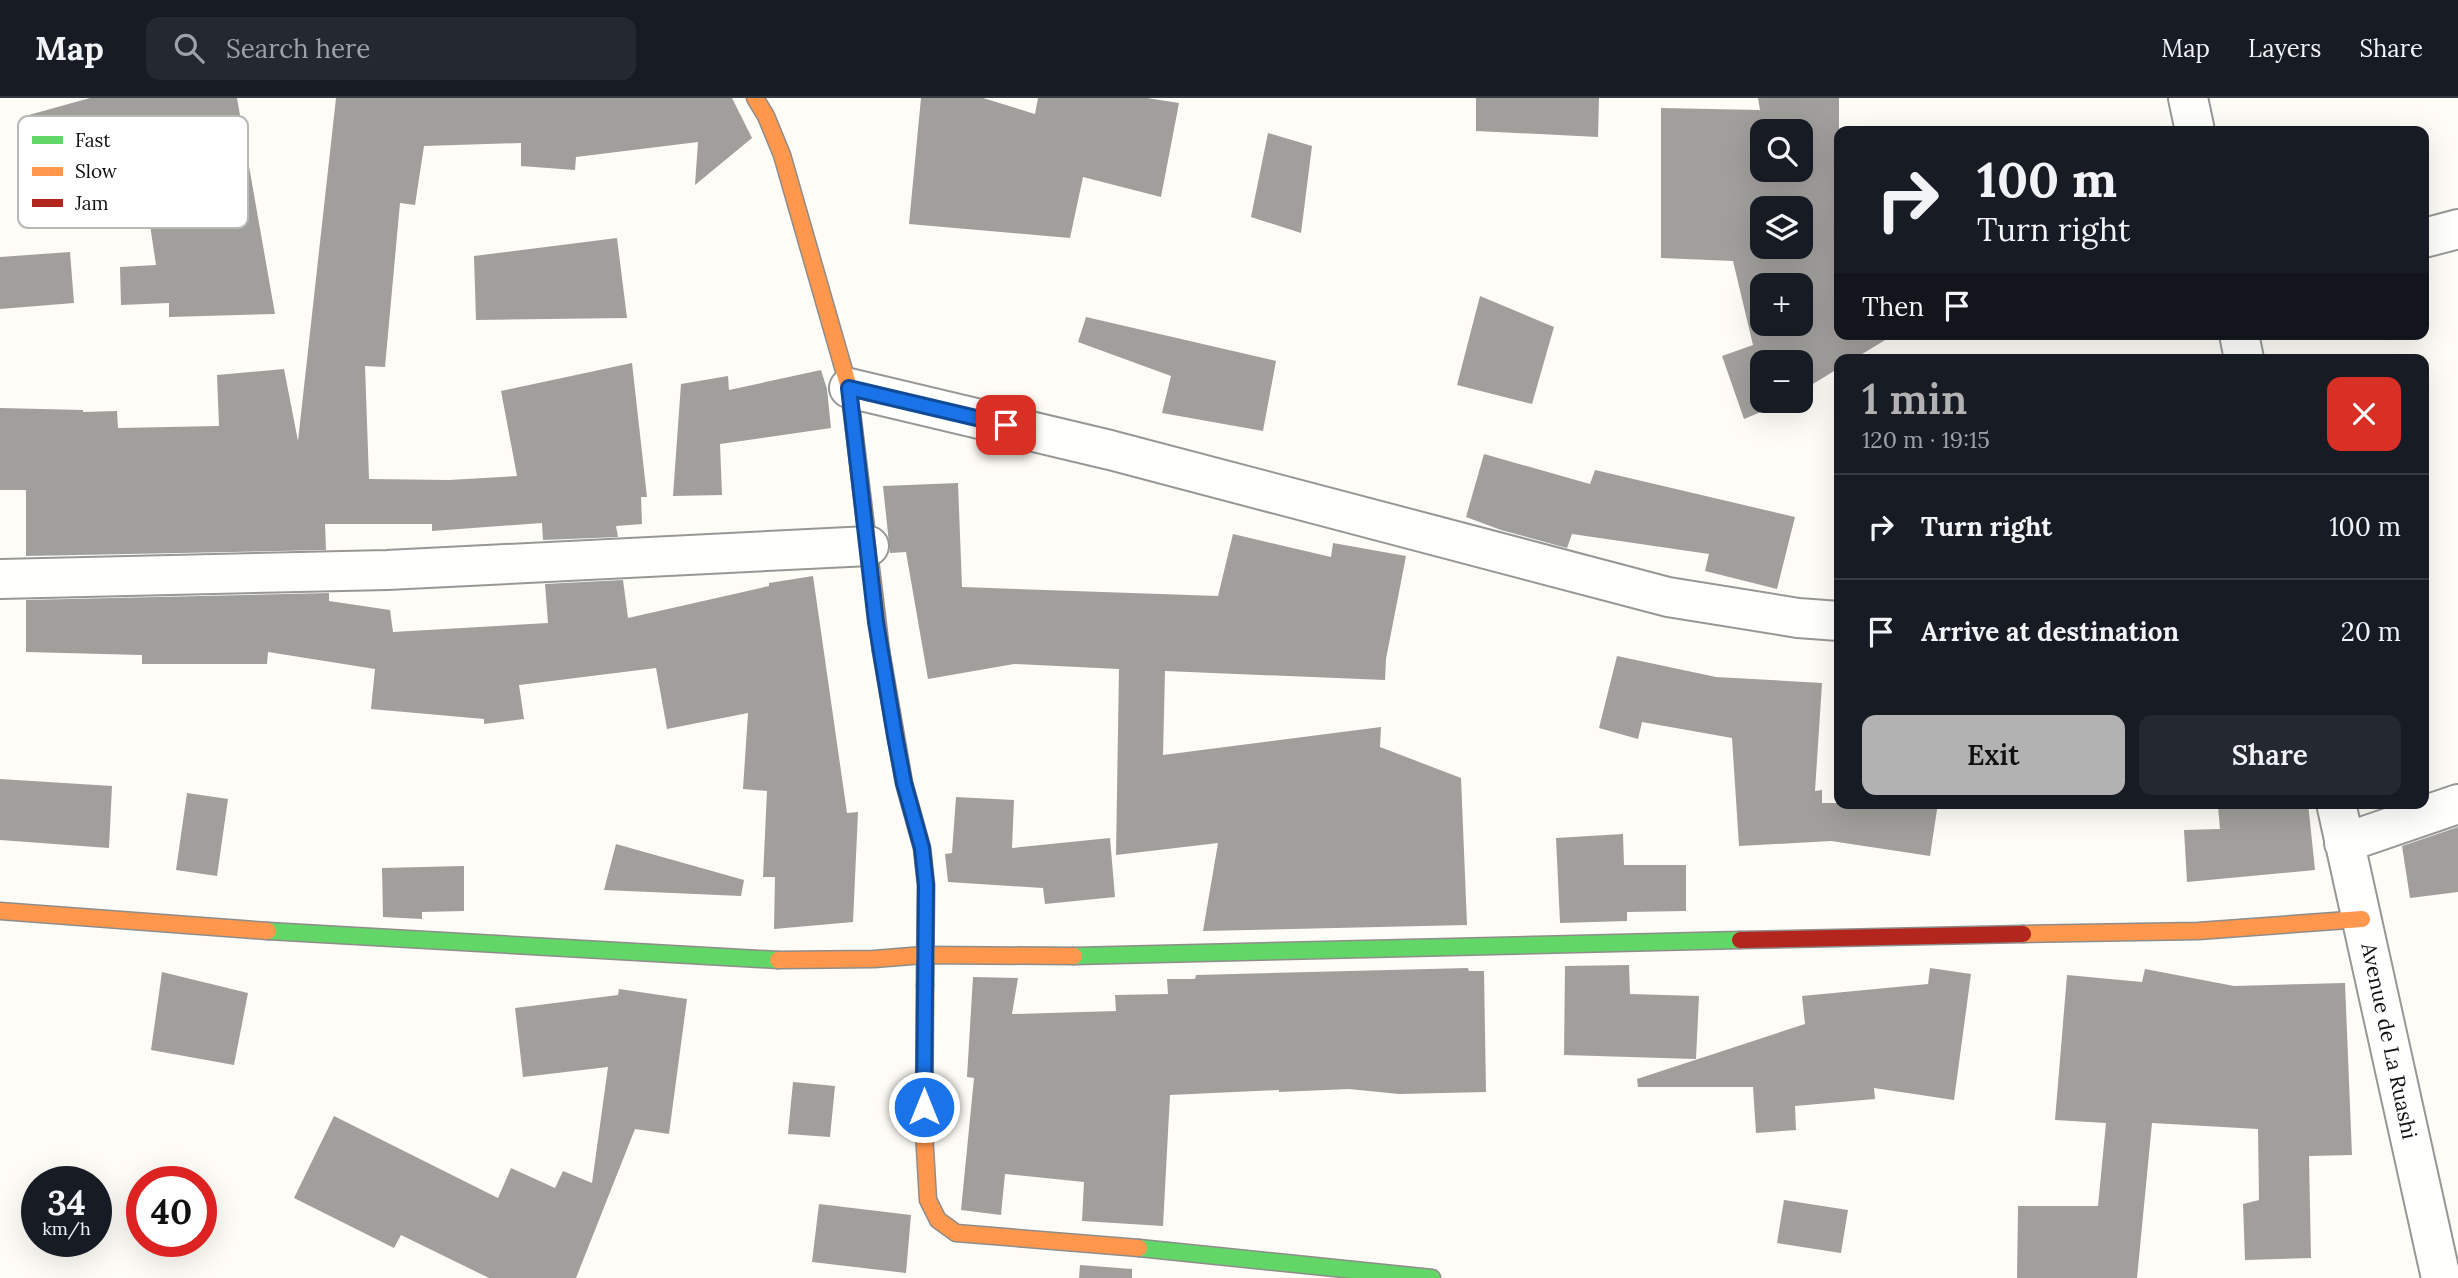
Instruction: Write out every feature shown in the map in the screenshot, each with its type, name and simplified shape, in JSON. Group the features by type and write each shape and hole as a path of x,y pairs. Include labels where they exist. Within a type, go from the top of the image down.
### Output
{"street":[{"path":"755,98 766,116 782,155 849,388 876,622 904,783 922,848 926,885 924,1132 928,1200 938,1220 956,1233 1215,1254 1432,1278"},
{"path":"2188,98 2194,126"},
{"path":"2429,237 2458,229"},
{"path":"849,388 1110,450 1668,597 1798,618 1834,621"},
{"path":"0,579 387,570 869,547"},
{"path":"2344,843 2458,804"},
{"name":"Avenue de La Ruashi","path":"2337,809 2441,1278"},
{"path":"0,911 337,936 740,959 1083,956 2198,931 2362,919"}],"building":[{"path":"90,98 237,98 240,116 25,116"},
{"path":"336,98 732,98 752,138 695,185 698,142 576,157 575,170 521,166 521,143 424,146 415,205 400,203 385,367 365,366 369,479 449,480 517,476 501,391 632,363 647,497 641,497 642,524 616,526 618,537 543,540 542,523 432,531 432,524 325,524 326,550 26,556 26,490 0,490 0,408 117,411 118,428 219,426 217,375 284,369 298,441"},
{"path":"921,98 983,98 1035,114 1038,98 1147,98 1179,103 1161,197 1083,177 1070,238 909,224"},
{"path":"1476,98 1599,98 1598,137 1476,131"},
{"path":"1758,98 1839,98 1839,126 1834,126 1834,340 1885,340 1862,354 1834,354 1834,371 1813,384 1813,350 1750,350 1750,413 1758,413 1744,419 1722,356 1753,345 1751,336 1813,336 1813,273 1750,273 1750,332 1733,261 1661,258 1661,108 1760,110"},
{"path":"1268,133 1312,146 1301,233 1251,217"},
{"path":"248,161 275,314 169,317 169,303 121,305 120,267 156,265 150,228 248,228"},
{"path":"617,238 627,318 476,320 474,256"},
{"path":"70,252 74,303 0,309 0,257"},
{"path":"1480,296 1554,327 1532,404 1457,385"},
{"path":"1086,317 1276,361 1263,431 1162,413 1171,376 1078,342"},
{"path":"821,370 827,389 831,428 720,444 722,495 673,496 681,384 728,376 729,390"},
{"path":"1484,454 1590,484 1595,470 1795,517 1777,589 1705,571 1709,554 1572,534 1567,548 1501,530 1466,517"},
{"path":"958,483 962,587 1218,596 1233,534 1331,557 1333,543 1406,556 1386,659 1385,680 1165,671 1163,755 1381,727 1380,747 1461,778 1467,925 1203,931 1218,843 1116,855 1119,669 1014,664 928,679 906,552 890,553 883,486"},
{"path":"813,576 847,813 858,812 853,922 774,929 775,877 763,877 767,791 743,789 748,713 667,729 656,668 519,685 524,719 484,724 484,719 371,709 375,669 268,652 267,664 142,664 142,655 26,652 26,600 329,593 329,601 390,610 393,632 548,623 545,584 623,580 628,618 769,586 769,583"},
{"path":"1617,656 1716,677 1822,683 1815,791 1822,790 1822,803 1834,803 1834,809 1937,809 1930,856 1831,841 1739,846 1732,738 1642,722 1638,739 1599,728"},
{"path":"0,779 112,786 109,848 0,840"},
{"path":"187,793 228,799 217,876 176,870"},
{"path":"956,797 1014,800 1012,848 1110,838 1115,897 1045,904 1043,888 948,882 945,854 952,853"},
{"path":"2218,809 2309,809 2315,870 2187,882 2184,830 2220,829"},
{"path":"2458,827 2458,892 2410,898 2402,846"},
{"path":"1623,834 1624,865 1686,865 1686,911 1627,912 1627,921 1560,923 1556,838"},
{"path":"616,844 744,880 741,896 604,890"},
{"path":"464,866 464,911 422,912 422,919 383,917 382,868"},
{"path":"1629,965 1630,994 1699,996 1696,1059 1564,1055 1565,966"},
{"path":"1468,968 1469,971 1484,971 1486,1092 1399,1094 1349,1089 1170,1095 1163,1226 1082,1221 1084,1182 1005,1174 1001,1215 961,1210 974,1078 967,1077 973,977 1018,978 1012,1014 1116,1011 1115,995 1168,994 1167,979 1195,979 1196,975"},
{"path":"1930,968 1971,974 1954,1100 1874,1088 1875,1099 1795,1106 1796,1130 1756,1133 1753,1087 1638,1087 1637,1079 1805,1024 1802,996 1928,984"},
{"path":"2145,969 2234,986 2345,983 2352,1155 2309,1156 2311,1258 2245,1260 2243,1204 2259,1200 2258,1129 2152,1123 2137,1278 2017,1278 2018,1206 2098,1206 2106,1123 2055,1120 2067,975 2142,982"},
{"path":"162,972 248,993 234,1065 151,1050"},
{"path":"619,989 687,999 669,1134 635,1129 576,1278 489,1278 401,1235 394,1248 294,1198 334,1116 498,1198 511,1168 555,1188 563,1171 592,1183 608,1067 523,1077 515,1008 618,995"},
{"path":"793,1082 835,1086 830,1137 788,1134"},
{"path":"1784,1200 1848,1210 1841,1253 1777,1243"},
{"path":"819,1204 911,1215 906,1273 812,1262"},
{"path":"1080,1265 1132,1269 1132,1278 1079,1278"}],"traffic: fast":[{"path":"268,931 778,960"},
{"path":"1074,956 1740,940"},
{"path":"1139,1248 1432,1278"}],"traffic: slow":[{"path":"755,98 766,116 782,155 849,388 881,651"},
{"path":"0,911 268,931"},
{"path":"2023,934 2198,931 2362,919"},
{"path":"778,960 874,959 924,955 1074,956"},
{"path":"925,985 924,1132 928,1200 938,1220 956,1233 1139,1248"}],"traffic: jam":[{"path":"881,651 904,783 922,848 926,885 925,985"},
{"path":"1740,940 2023,934"}],"route":[{"path":"924,1107 926,885 922,848 904,783 876,622 849,388 1006,425"}]}
